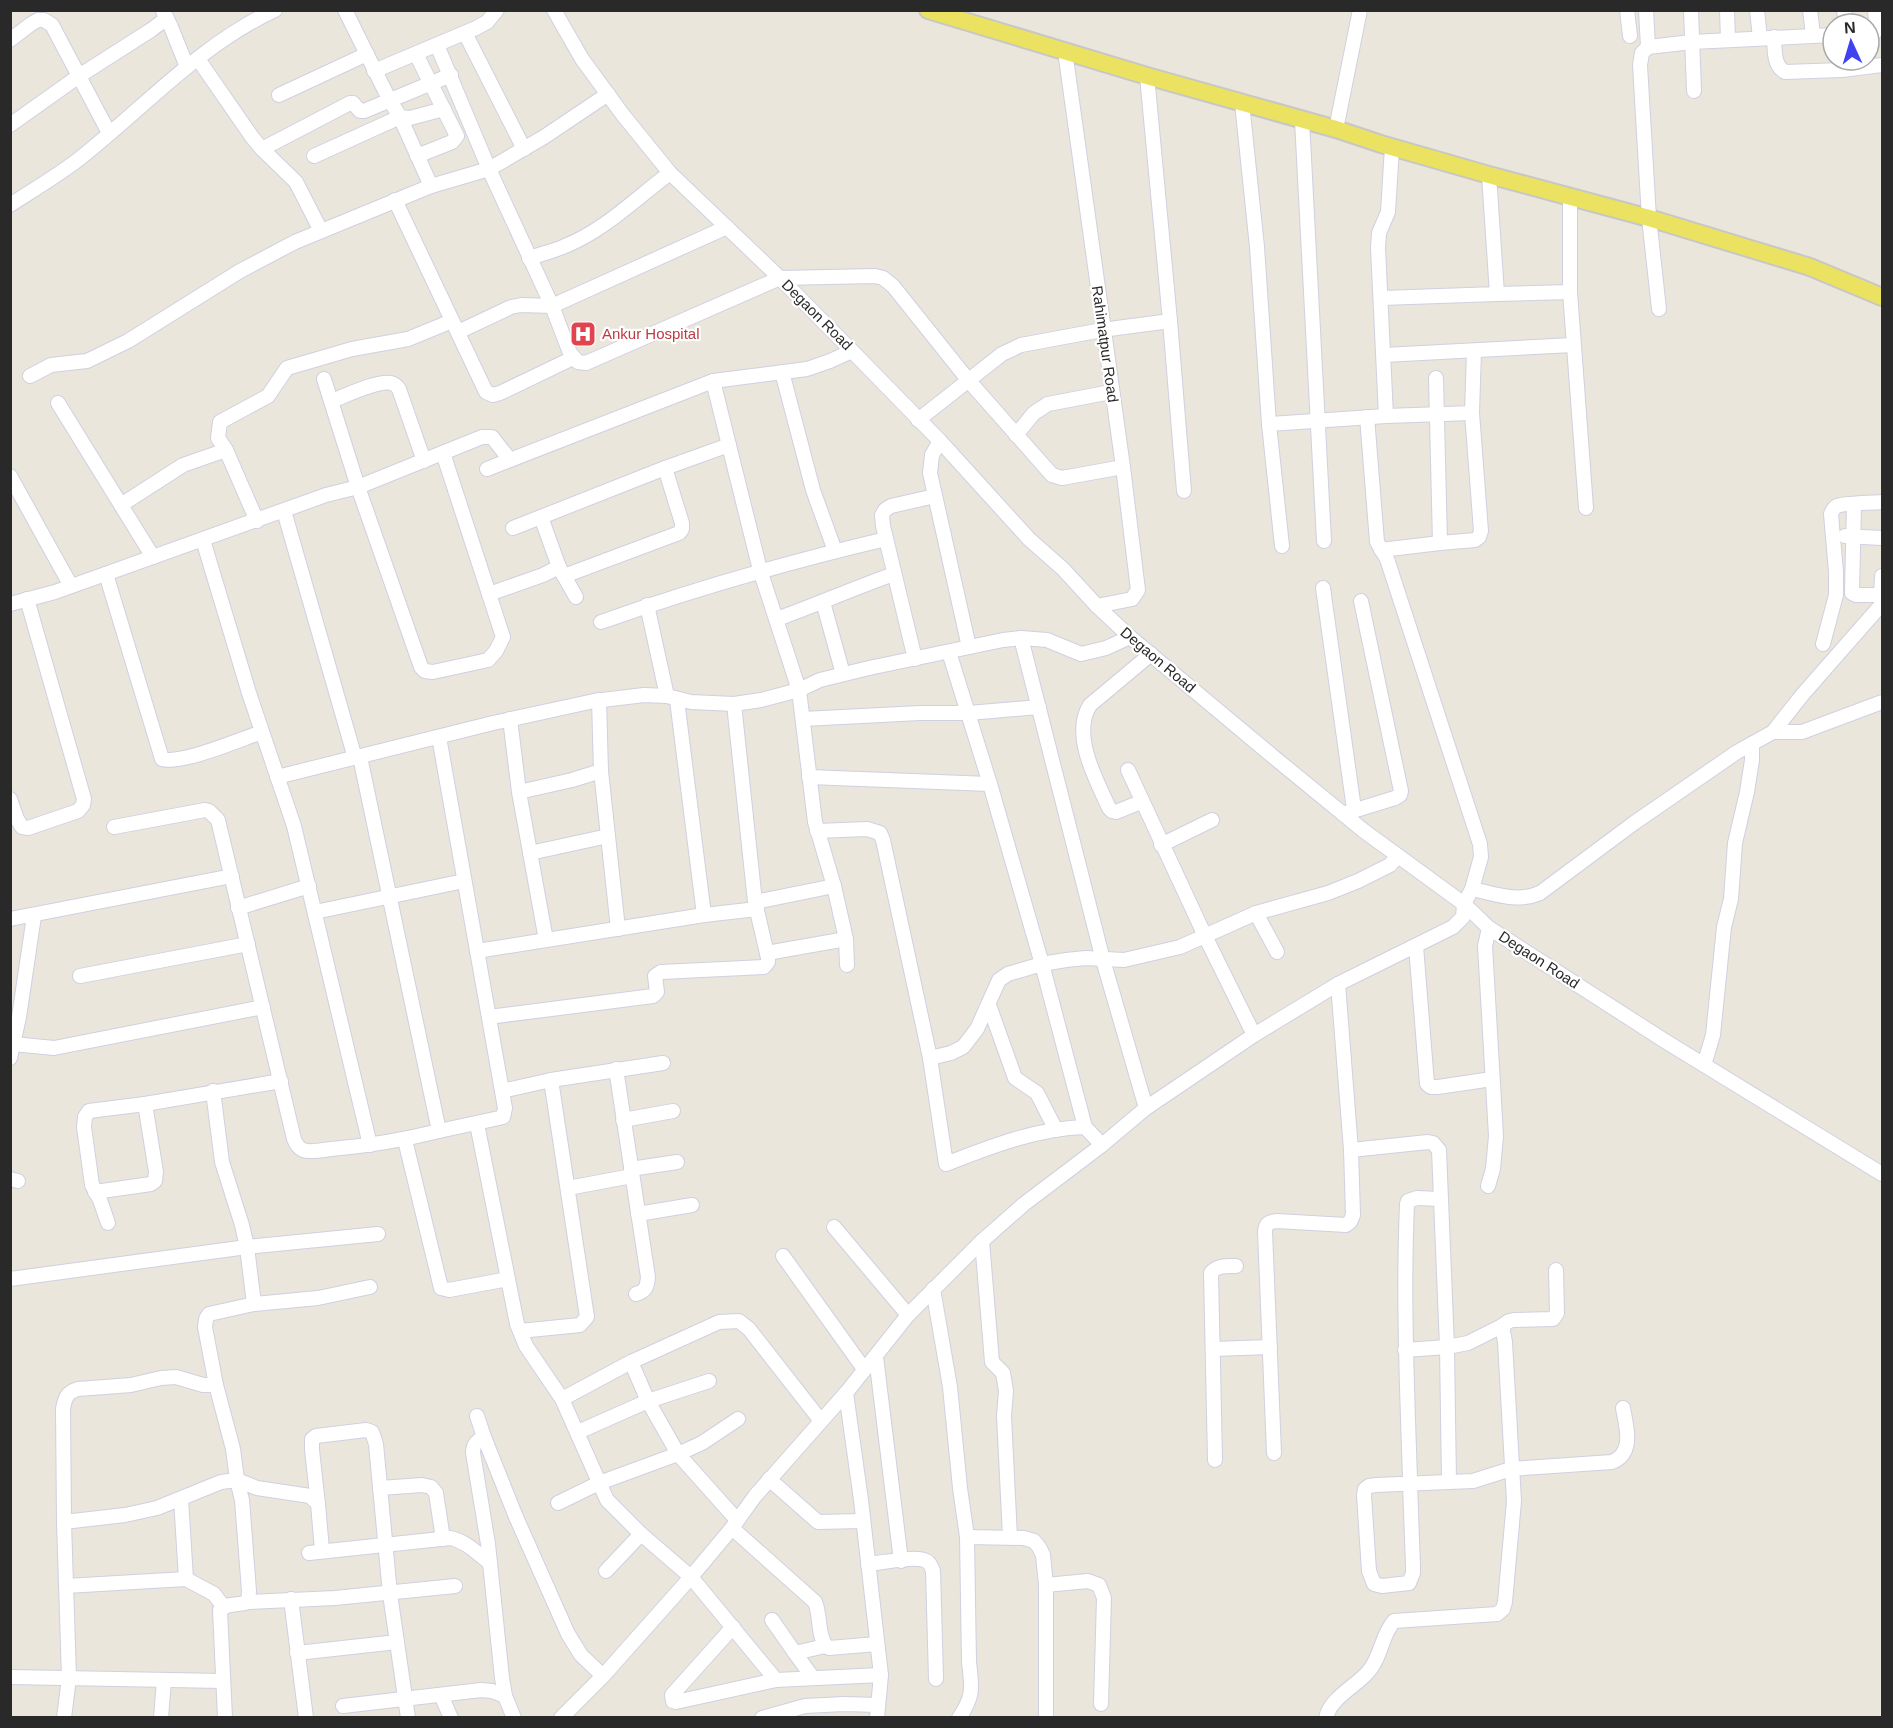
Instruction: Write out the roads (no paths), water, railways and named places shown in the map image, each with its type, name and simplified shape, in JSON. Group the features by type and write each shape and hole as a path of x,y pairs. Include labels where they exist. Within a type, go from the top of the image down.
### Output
{"main road":[{"path":"928,10 1489,175 1649,218 1810,267 1882,297"}],"street":[{"path":"10,205 78,160 193,63 233,33 274,10"},
{"path":"345,10 400,117 431,186"},
{"path":"375,71 465,33 487,22 497,10"},
{"name":"Degaon Road","path":"554,10 576,50 623,116 670,173 780,278 940,441 1029,539 1063,569 1130,637 1349,812 1398,856 1464,904 1489,928 1704,1065 1882,1174"},
{"path":"1336,129 1360,10"},
{"path":"1627,10 1630,36"},
{"path":"1646,10 1648,47"},
{"path":"1690,10 1694,91"},
{"path":"1727,10 1728,40"},
{"path":"1757,10 1760,38"},
{"path":"1810,10 1812,35"},
{"path":"10,125 79,76 135,41 164,14 193,63 262,149 296,182 321,231"},
{"path":"10,40 39,20 52,25 109,133"},
{"path":"465,33 524,149"},
{"path":"1659,309 1649,218 1640,65 1642,52 1648,47 1692,42 1821,35"},
{"path":"1774,38 1776,64 1785,72 1842,70 1882,65"},
{"path":"437,45 573,358 578,362 585,363 780,278 875,276 883,278 892,286 969,381 1052,475 1056,477 1123,467"},
{"name":"Rahimatpur Road","path":"1065,51 1138,590 1132,599 1097,606"},
{"path":"279,94 367,54"},
{"path":"416,54 457,136 452,142 417,156"},
{"path":"262,149 350,103 360,111 364,111 450,75"},
{"path":"1147,76 1184,491"},
{"path":"30,376 51,365 87,361 128,341 257,261 321,231 431,186 489,169 608,94"},
{"path":"1242,103 1257,247 1269,424 1281,546"},
{"path":"314,156 400,117 410,118 444,109"},
{"path":"1302,120 1324,541"},
{"path":"1386,416 1379,240 1388,212 1392,147"},
{"path":"529,258 566,246 590,234 670,173"},
{"path":"1489,175 1497,294"},
{"path":"1570,196 1570,292 1586,508"},
{"path":"395,201 486,392 500,393 573,358"},
{"path":"257,521 226,450 218,438 220,422 268,396 287,368 352,349 408,339 512,307 552,306 726,227"},
{"path":"1382,298 1570,292"},
{"path":"918,420 1002,354 1021,345 1102,330 1170,321"},
{"path":"1384,355 1573,345"},
{"path":"488,469 713,381 807,369 830,362 852,351"},
{"path":"1381,550 1475,540 1479,537 1481,531 1472,413 1474,351"},
{"path":"782,372 808,471 835,551"},
{"path":"1436,378 1440,543"},
{"path":"324,379 358,487 421,667 425,671 433,672 488,660 503,637 443,453"},
{"path":"713,381 760,570 800,690 814,822 834,886 846,939 847,965"},
{"path":"331,401 373,386 384,383 393,384 399,389 424,461"},
{"path":"1016,435 1034,413 1048,404 1112,392"},
{"path":"58,403 153,557"},
{"path":"1269,424 1472,413"},
{"path":"561,1718 603,1676 691,1577 769,1479 846,1393 908,1315 982,1241 1024,1204 1102,1145 1146,1108 1254,1035 1338,984 1459,923 1463,917 1464,904 1472,889 1481,857 1480,844 1387,559 1375,533 1367,417"},
{"path":"10,604 106,574 326,495 358,487 482,437 488,436 496,442 510,460"},
{"path":"940,441 932,455 930,473 969,647"},
{"path":"513,528 729,445"},
{"path":"121,505 183,465 226,450"},
{"path":"489,594 679,533 682,523 665,468"},
{"path":"10,476 71,586"},
{"path":"915,658 885,539 882,515 891,506 935,496"},
{"path":"1823,644 1836,595 1831,514 1833,508 1882,502"},
{"path":"1854,505 1852,593 1882,598"},
{"path":"284,511 358,757 390,896 439,1131"},
{"path":"541,517 562,572 576,597"},
{"path":"1834,537 1882,538"},
{"path":"601,622 647,605 760,570 885,539"},
{"path":"203,540 262,732 294,826 370,1145"},
{"path":"106,574 162,759 169,761 186,758 262,732"},
{"path":"777,619 855,587 894,574"},
{"path":"1472,889 1517,899 1528,898 1540,893 1634,823 1737,752 1773,732 1882,598 1882,576"},
{"path":"1323,588 1349,812 1395,798 1400,795 1401,791 1361,601"},
{"path":"10,799 17,819 22,827 28,828 78,812 84,799 27,599"},
{"path":"823,602 843,674"},
{"path":"647,605 672,698 704,915"},
{"path":"277,777 510,719 599,700 644,694 691,702 734,704 800,690 820,680 843,674 1021,638 1047,640 1081,654 1100,650 1130,637"},
{"path":"1021,638 1103,960 1146,1108"},
{"path":"949,652 1042,964 1084,1127 1102,1145"},
{"path":"1141,802 1116,812 1109,808 1089,761 1082,729 1085,713 1090,705 1151,654"},
{"path":"599,700 601,771 618,929"},
{"path":"1773,732 1802,732 1882,702"},
{"path":"489,1017 653,996 657,992 655,976 657,974 764,967 768,962 756,905 734,704"},
{"path":"803,719 969,713 1039,707"},
{"path":"510,719 519,792 546,940"},
{"path":"114,826 209,811 218,820 294,1140 298,1147 304,1151 405,1140 503,1117 505,1108 439,736"},
{"path":"1704,1065 1713,1035 1724,927 1731,899 1735,843 1747,792 1752,744"},
{"path":"1128,770 1204,936 1254,1035"},
{"path":"519,792 601,771"},
{"path":"809,777 990,784"},
{"path":"1161,844 1212,820"},
{"path":"817,831 867,829 880,833 883,840 930,1058 946,1164 989,1147 1056,1130 1084,1127"},
{"path":"530,853 608,836"},
{"path":"930,1058 951,1053 963,1047 977,1029 999,980 1008,974 1042,964 1086,958 1124,960 1180,947 1256,912 1328,893 1358,882 1390,865 1398,856"},
{"path":"10,919 232,876"},
{"path":"315,912 464,880"},
{"path":"238,908 309,886"},
{"path":"477,951 704,915 834,886"},
{"path":"1256,912 1277,952"},
{"path":"34,916 12,1051 54,1048 263,1007"},
{"path":"1488,1186 1495,1154 1485,946 1489,928"},
{"path":"767,953 846,939"},
{"path":"80,976 248,944"},
{"path":"1416,946 1427,1084 1431,1087 1438,1087 1492,1079"},
{"path":"10,977 25,978"},
{"path":"1274,1453 1266,1226 1269,1222 1277,1221 1347,1225 1353,1215 1351,1150 1338,984"},
{"path":"988,1005 1015,1078 1037,1093 1056,1130"},
{"path":"502,1091 551,1080 663,1062"},
{"path":"616,1069 648,1277 647,1287 643,1292 636,1294"},
{"path":"520,1331 580,1325 587,1317 551,1080"},
{"path":"108,1223 92,1185 85,1139 85,1118 89,1111 281,1082"},
{"path":"213,1091 222,1162 247,1247 254,1304"},
{"path":"95,1192 151,1184 155,1181 156,1172 145,1104"},
{"path":"623,1120 673,1111"},
{"path":"477,1124 520,1331 526,1346 562,1400 608,1500 641,1534 691,1577 776,1680"},
{"path":"405,1140 441,1288 449,1290 508,1280"},
{"path":"1351,1150 1428,1142 1433,1143 1439,1150 1447,1347 1449,1482"},
{"path":"568,1188 677,1162"},
{"path":"1440,1199 1417,1197 1408,1201 1407,1204 1404,1263 1405,1350 1410,1484 1413,1573 1409,1582 1382,1586 1374,1584 1369,1571 1364,1495 1365,1489 1369,1486 1376,1485 1410,1484 1473,1481 1511,1469 1605,1463 1617,1460 1627,1445 1628,1437 1623,1408"},
{"path":"638,1214 692,1205"},
{"path":"834,1227 908,1315"},
{"path":"10,1279 247,1247 378,1234"},
{"path":"982,1241 992,1362 1003,1373 1006,1391 1004,1416 1010,1538"},
{"path":"783,1256 864,1369"},
{"path":"1215,1460 1211,1273 1214,1269 1236,1266"},
{"path":"1405,1350 1468,1343 1509,1321 1555,1317 1557,1313 1556,1270"},
{"path":"248,1602 242,1500 233,1449 207,1341 206,1319 209,1314 216,1311 254,1304 318,1298 369,1287"},
{"path":"933,1289 950,1387 967,1537 969,1662 972,1683 968,1705 959,1718"},
{"path":"562,1400 631,1362 718,1322 739,1321 749,1329 821,1421"},
{"path":"1326,1718 1331,1705 1371,1669 1386,1632 1394,1621 1497,1614 1503,1609 1514,1501 1502,1326"},
{"path":"1213,1349 1270,1347"},
{"path":"876,1357 901,1561"},
{"path":"631,1362 648,1401 678,1454 734,1524 815,1602 819,1612 822,1641 825,1646"},
{"path":"64,1718 69,1678 64,1522 64,1400 71,1391 130,1385 161,1378 176,1377 203,1385 216,1385"},
{"path":"578,1432 648,1401 709,1381"},
{"path":"762,1718 805,1706 825,1704 877,1711 881,1675 846,1393"},
{"path":"477,1416 516,1517 568,1634 580,1654 603,1676"},
{"path":"558,1503 599,1483 702,1443 738,1419"},
{"path":"408,1718 390,1594 386,1546 376,1443 372,1432 366,1430 316,1436 312,1440 318,1504 316,1551 386,1546 442,1539 459,1540 490,1563"},
{"path":"484,1437 476,1442 473,1454 490,1563 502,1678 514,1718"},
{"path":"769,1479 818,1522 863,1521"},
{"path":"64,1522 125,1515 157,1508 221,1482 237,1480 257,1488 310,1496 318,1504"},
{"path":"380,1488 431,1486 436,1493 442,1539"},
{"path":"181,1499 186,1579"},
{"path":"606,1571 641,1534"},
{"path":"967,1537 1024,1538 1034,1541 1043,1555 1046,1585 1046,1718"},
{"path":"868,1564 925,1560 931,1564 936,1679"},
{"path":"66,1586 186,1579 214,1594 223,1606"},
{"path":"1046,1585 1088,1581 1099,1585 1103,1590 1101,1704"},
{"path":"225,1718 220,1615 223,1606 248,1602 390,1594 454,1586"},
{"path":"291,1599 306,1718"},
{"path":"772,1620 813,1678"},
{"path":"734,1628 672,1695 673,1701 776,1680 881,1675"},
{"path":"297,1653 397,1642"},
{"path":"795,1653 825,1646 829,1648 877,1644"},
{"path":"10,1677 223,1681"},
{"path":"161,1718 164,1680"},
{"path":"343,1706 481,1690 506,1696"},
{"path":"441,1695 451,1718"}],"place":[{"name":"Ankur Hospital","path":"583,334"}]}
